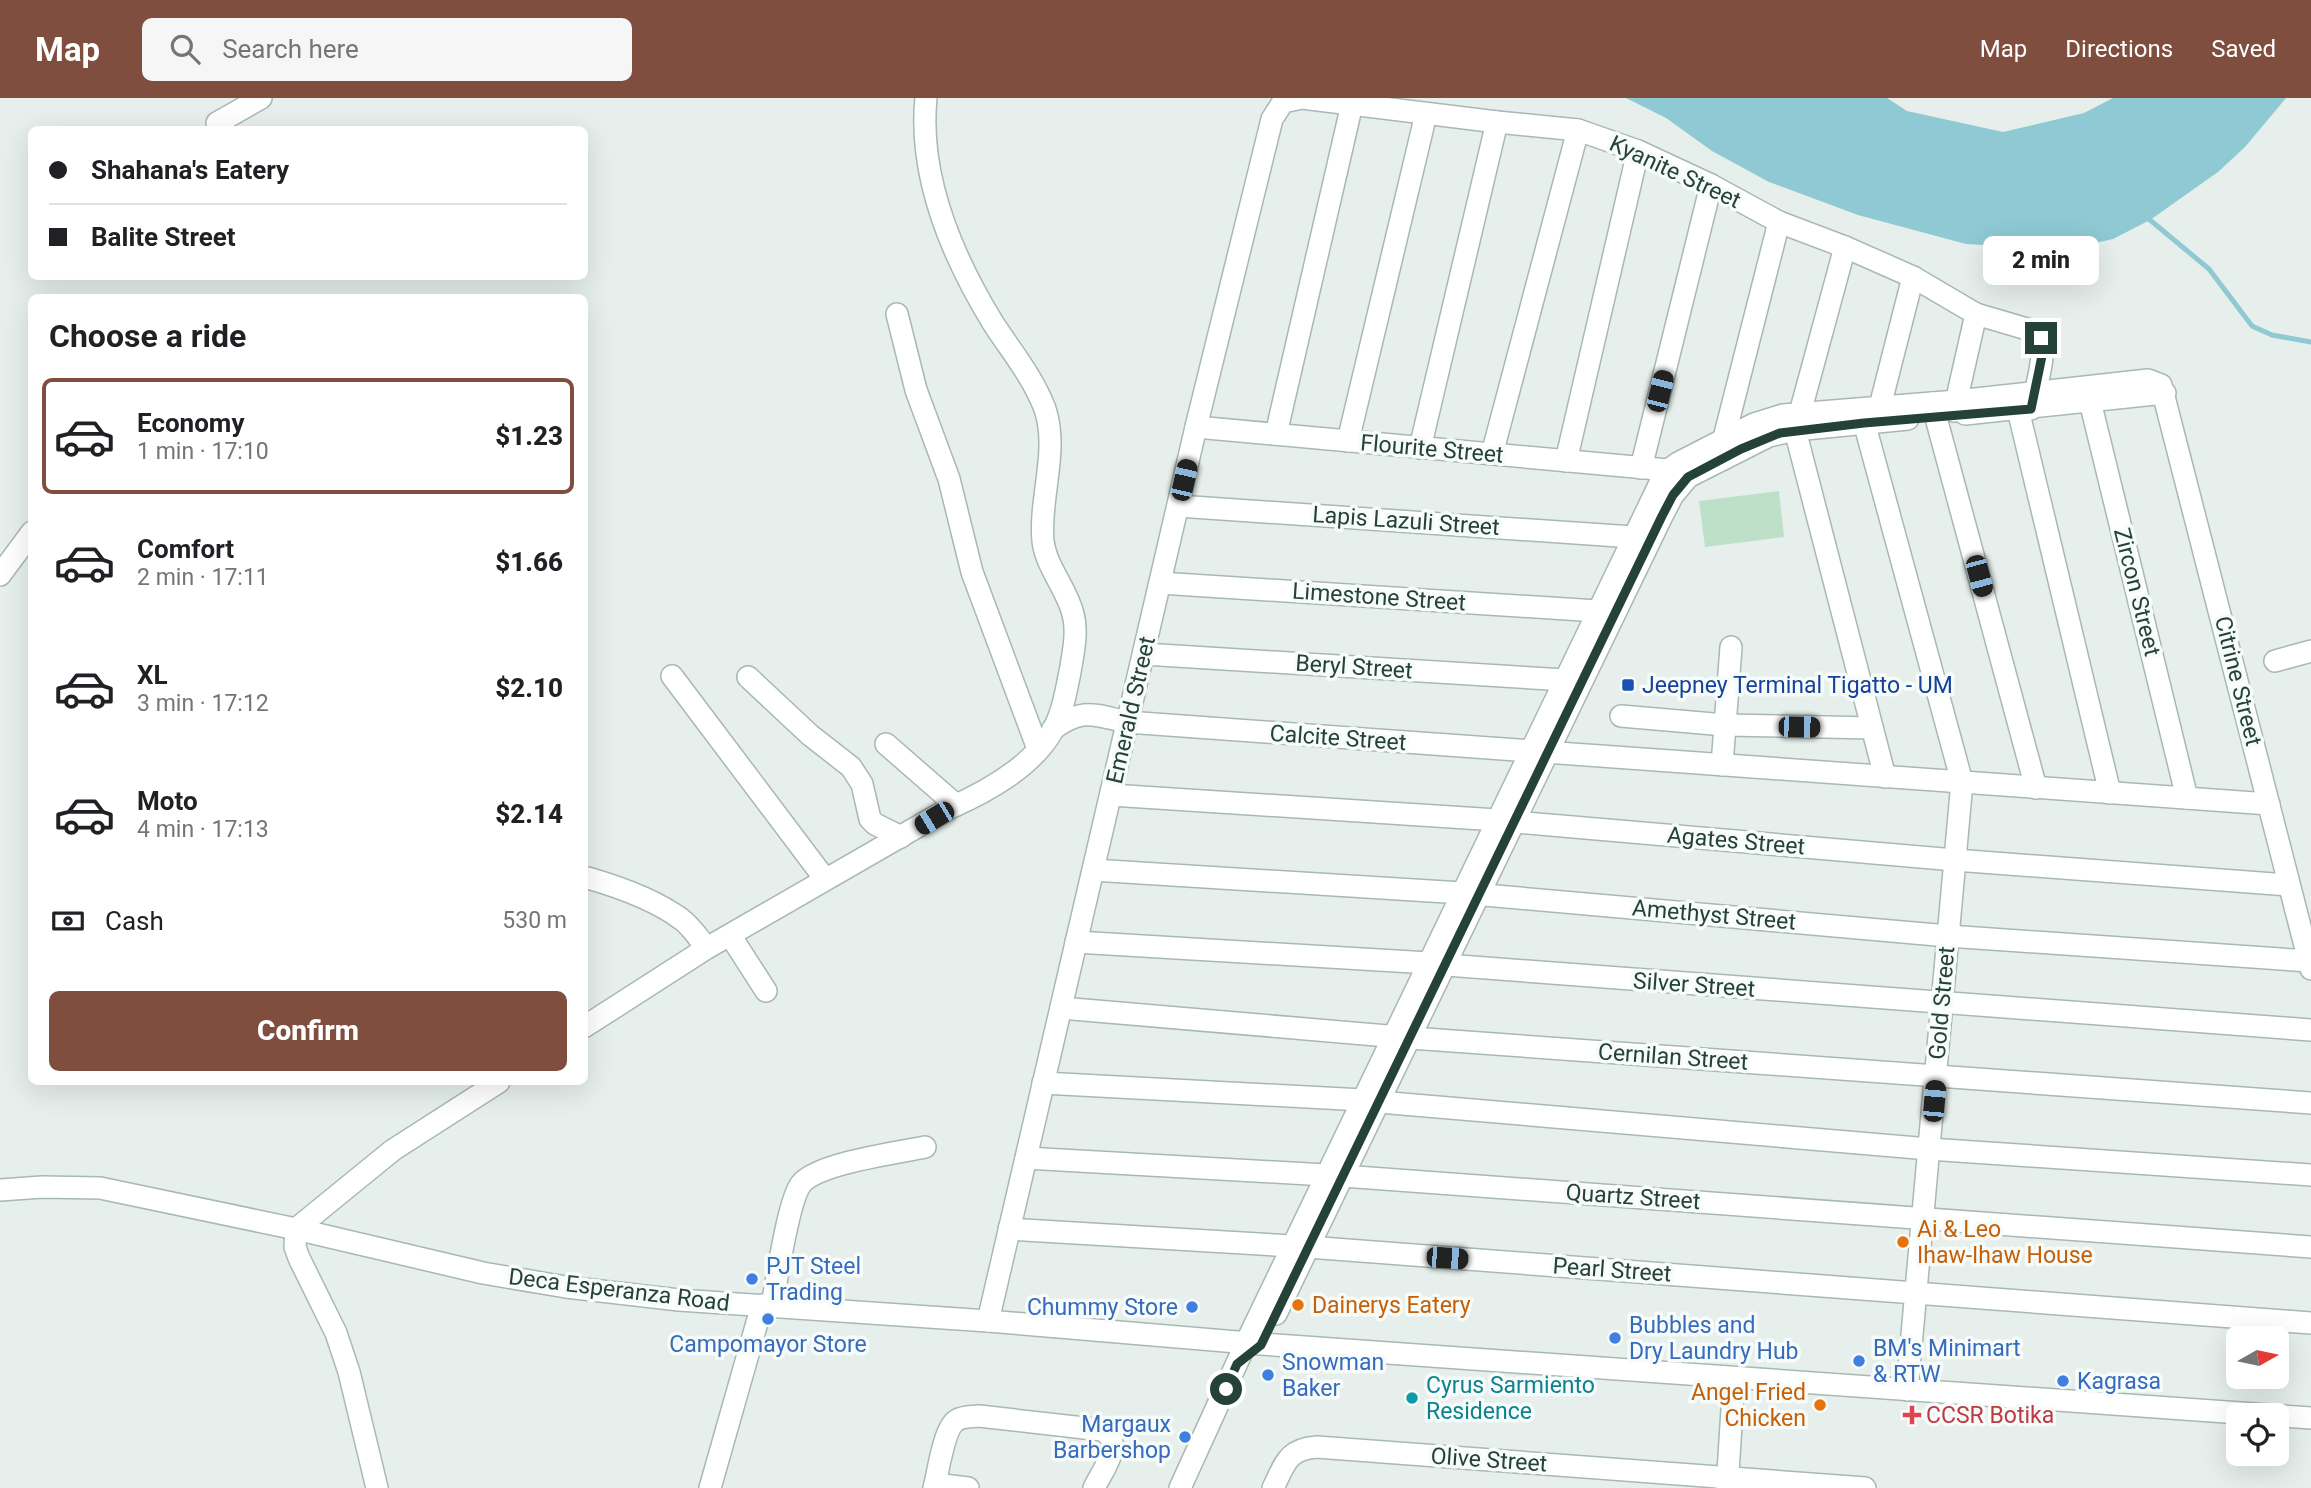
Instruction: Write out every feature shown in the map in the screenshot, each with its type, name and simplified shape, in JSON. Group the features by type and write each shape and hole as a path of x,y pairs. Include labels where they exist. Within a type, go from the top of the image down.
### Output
{"street":[{"path":"218,123 261,98"},
{"path":"588,1024 707,948 825,879 991,788 1038,749 1054,729 1065,700 1075,636 1074,616 1046,554 1043,539 1049,469 1046,412 1036,388 993,322 958,260 934,193 923,122 926,98"},
{"name":"Kyanite Street","path":"1283,103 1302,98 1578,130 1638,151 1711,185 1779,222 1913,277 1976,314 2033,331 2041,338 2043,351 2024,402"},
{"name":"Emerald Street","path":"988,1321 1196,427 1272,119 1283,103"},
{"path":"1276,435 1352,104"},
{"path":"1348,441 1426,114"},
{"path":"1420,448 1497,122"},
{"path":"1492,454 1578,130"},
{"path":"1566,461 1638,151"},
{"path":"1641,468 1711,185"},
{"path":"1724,438 1779,222"},
{"path":"1845,247 1798,421 1885,777"},
{"path":"1913,277 1870,415 1962,782"},
{"path":"897,314 916,390 949,480 972,572 1038,749"},
{"path":"1976,314 1945,409 2036,788"},
{"name":"Citrine Street","path":"2089,394 2165,393 2310,965"},
{"path":"1540,752 1565,680 1668,470 1724,438 1769,418 1798,421 2089,394"},
{"name":"Zircon Street","path":"2089,394 2188,799"},
{"path":"2024,402 2110,793"},
{"path":"1180,1488 1237,1364 1253,1344 1540,752 1662,516 1680,485 1698,471 1798,421"},
{"name":"Flourite Street","path":"1196,427 1668,470"},
{"name":"Lapis Lazuli Street","path":"1178,506 1633,537"},
{"path":"0,575 28,537"},
{"name":"Limestone Street","path":"1160,583 1597,611"},
{"path":"1722,765 1731,647"},
{"path":"2275,661 2311,651"},
{"name":"Beryl Street","path":"1144,654 1565,680"},
{"path":"672,676 825,879"},
{"path":"748,677 810,735 851,767 862,784 870,819 901,837"},
{"name":"Calcite Street","path":"1054,729 1076,715 1090,715 1127,722 2269,804"},
{"path":"1621,716 1725,725 1872,728"},
{"path":"886,744 956,806"},
{"name":"Gold Street","path":"1907,1390 1962,782"},
{"name":"Agates Street","path":"1111,795 1507,821 1955,860 2289,885"},
{"name":"Amethyst Street","path":"1093,870 1471,894 2310,965"},
{"path":"588,878 661,906 683,920 707,948"},
{"path":"730,935 766,991"},
{"name":"Silver Street","path":"1076,942 1437,964 2311,1030"},
{"name":"Cernilan Street","path":"1061,1008 1402,1037 2311,1103"},
{"path":"1044,1083 1371,1101 1929,1149 2311,1175"},
{"path":"377,1488 349,1372 336,1333 299,1258 295,1247 296,1229 393,1150 494,1085"},
{"path":"710,1488 767,1305 793,1202 801,1185 811,1175 833,1167 925,1147"},
{"name":"Quartz Street","path":"1026,1158 1335,1175 2311,1247"},
{"name":"Deca Esperanza Road","path":"0,1190 42,1187 100,1188 296,1229 483,1273 566,1287 679,1300 988,1321 1253,1344 2311,1418"},
{"name":"Pearl Street","path":"1010,1229 1300,1247 2311,1323"},
{"path":"1727,1483 1734,1378"},
{"path":"968,1488 934,1486 952,1424 958,1419 979,1416 1102,1430 1112,1437 1113,1450 1094,1488"},
{"name":"Olive Street","path":"1273,1488 1293,1453 1317,1447 1727,1483 1865,1488"}],"green space":[{"path":"1779,491 1784,537 1705,547 1699,501"}],"water":[{"path":"1626,98 1887,98 1907,111 2003,132 2084,113 2113,98 2286,98 2245,147 2218,172 2150,220 2113,239 2077,247 2038,248 1966,244 1858,215 1769,182 1712,151 1666,118"}],"waterway":[{"path":"2144,215 2209,269 2252,326 2272,335 2311,342"}],"place":[{"name":"Jeepney Terminal Tigatto - UM","path":"1628,685"},
{"name":"Ai & Leo Ihaw-Ihaw House","path":"1903,1242"},
{"name":"PJT Steel Trading","path":"752,1279"},
{"name":"Dainerys Eatery","path":"1298,1305"},
{"name":"Chummy Store","path":"1192,1307"},
{"name":"Campomayor Store","path":"768,1319"},
{"name":"Bubbles and Dry Laundry Hub","path":"1615,1338"},
{"name":"BM's Minimart & RTW","path":"1859,1361"},
{"name":"Snowman Baker","path":"1268,1375"},
{"name":"Kagrasa","path":"2063,1381"},
{"name":"Cyrus Sarmiento Residence","path":"1412,1398"},
{"name":"Angel Fried Chicken","path":"1820,1405"},
{"name":"CCSR Botika","path":"1912,1415"},
{"name":"Margaux Barbershop","path":"1185,1437"}],"route":[{"path":"1226,1389 1237,1364 1261,1345 1662,516 1680,485 1698,471 1780,433 2031,409 2043,351 2041,338"}]}
